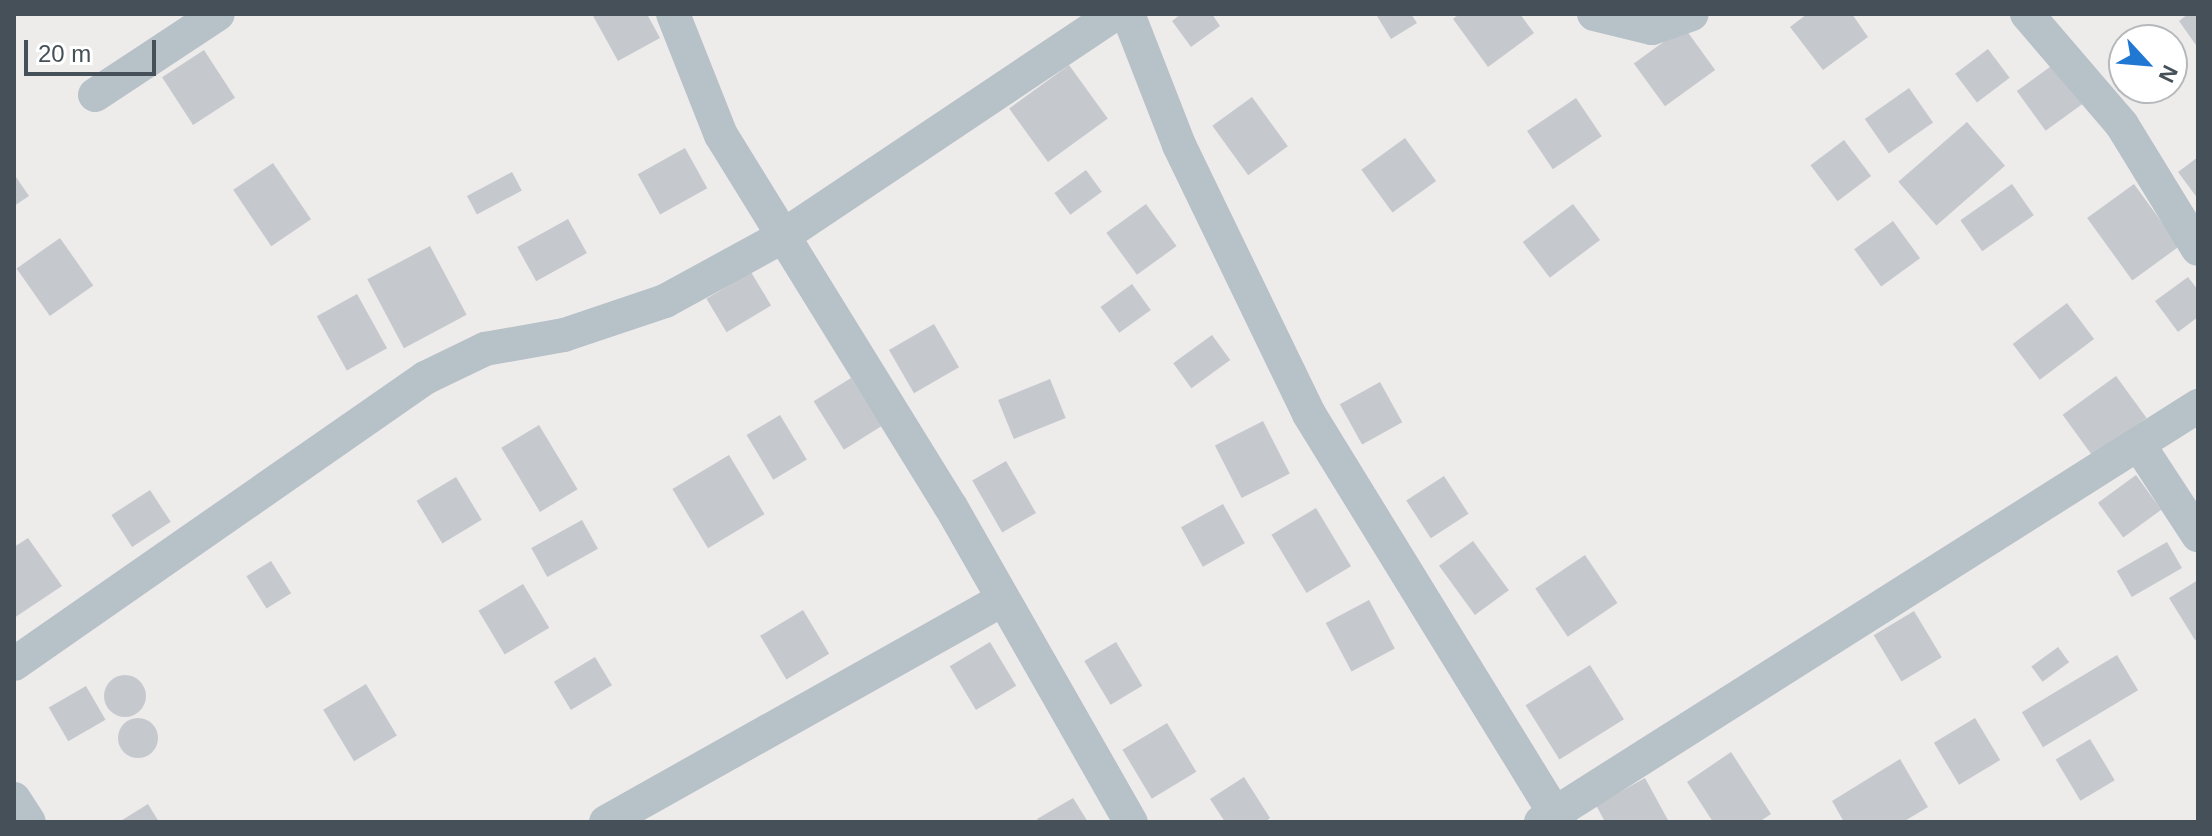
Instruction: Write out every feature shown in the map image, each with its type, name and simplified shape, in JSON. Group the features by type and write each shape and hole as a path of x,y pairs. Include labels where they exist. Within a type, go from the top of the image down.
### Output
{"street":[{"path":"95,95 218,14"},
{"path":"673,14 721,135 780,238 1003,599 1131,822"},
{"path":"14,664 425,378 485,349 564,335 665,301 780,238 1115,14"},
{"path":"1128,14 1179,145 1309,414 1552,819 2198,406"},
{"path":"1594,14 1652,28 1692,14"},
{"path":"2027,14 2122,125 2198,249"},
{"path":"2139,445 2198,535"},
{"path":"606,822 1003,599"},
{"path":"14,799 29,822"}],"building":[{"path":"592,14 647,14 660,38 618,61"},
{"path":"1181,14 1212,14 1220,26 1191,47 1172,21"},
{"path":"1411,14 1417,23 1391,39 1377,16"},
{"path":"1459,14 1520,14 1534,33 1488,67 1453,19"},
{"path":"1807,14 1852,14 1868,37 1823,70 1790,27"},
{"path":"2188,14 2198,14 2198,48 2188,34 2188,24 2179,21"},
{"path":"1684,27 1715,70 1665,106 1634,63"},
{"path":"1988,49 2010,78 1977,102 1955,74"},
{"path":"204,50 235,98 193,125 162,77"},
{"path":"2054,64 2083,104 2046,131 2017,91"},
{"path":"1069,65 1108,118 1048,162 1009,108"},
{"path":"1909,88 1933,122 1889,153 1865,119"},
{"path":"1252,97 1288,146 1248,175 1212,126"},
{"path":"1576,98 1602,136 1553,169 1527,131"},
{"path":"1967,122 2005,166 1936,225 1898,182"},
{"path":"1405,138 1436,181 1392,213 1361,170"},
{"path":"1844,140 1871,176 1838,201 1810,165"},
{"path":"685,148 707,188 660,214 638,174"},
{"path":"2198,157 2198,199 2178,172"},
{"path":"273,163 311,219 271,246 233,190"},
{"path":"1086,170 1102,192 1070,215 1054,193"},
{"path":"512,172 522,191 477,214 467,196"},
{"path":"14,174 29,196 14,206"},
{"path":"2012,184 2034,215 1982,251 1960,220"},
{"path":"2134,184 2179,246 2132,280 2087,218"},
{"path":"1146,204 1177,246 1137,275 1106,233"},
{"path":"1573,204 1600,240 1550,278 1523,242"},
{"path":"568,219 587,253 536,281 517,247"},
{"path":"1893,221 1920,258 1881,286 1854,249"},
{"path":"60,238 93,286 50,316 17,268"},
{"path":"430,246 467,315 404,348 367,279"},
{"path":"751,272 771,305 727,332 706,299"},
{"path":"2188,277 2198,290 2198,317 2178,332 2155,301"},
{"path":"1132,284 1151,310 1119,333 1100,307"},
{"path":"357,294 387,348 347,371 317,316"},
{"path":"2067,303 2094,339 2040,380 2013,344"},
{"path":"934,324 959,367 914,393 889,350"},
{"path":"1212,335 1230,360 1191,388 1173,363"},
{"path":"2116,376 2147,418 2093,457 2063,415"},
{"path":"851,378 881,426 844,450 814,401"},
{"path":"1050,379 1066,418 1014,439 998,400"},
{"path":"1380,382 1402,422 1362,445 1340,404"},
{"path":"780,415 807,460 773,480 747,435"},
{"path":"1263,421 1290,474 1242,498 1215,446"},
{"path":"539,425 578,489 540,512 501,448"},
{"path":"729,455 765,514 708,548 672,489"},
{"path":"1006,461 1036,513 1002,532 972,480"},
{"path":"2136,475 2161,510 2123,537 2098,503"},
{"path":"1444,476 1469,514 1431,538 1406,501"},
{"path":"456,477 482,520 442,544 417,501"},
{"path":"150,490 171,522 132,547 111,515"},
{"path":"1223,504 1245,543 1203,567 1181,527"},
{"path":"1316,508 1351,566 1306,593 1271,535"},
{"path":"582,520 598,549 547,577 531,548"},
{"path":"28,538 62,586 14,618 14,547"},
{"path":"1473,541 1509,590 1475,615 1439,566"},
{"path":"2167,542 2182,568 2132,597 2117,571"},
{"path":"1585,555 1617,603 1568,637 1535,589"},
{"path":"271,561 291,593 267,609 246,576"},
{"path":"2198,580 2198,638 2195,640 2169,598"},
{"path":"523,584 549,628 505,654 478,611"},
{"path":"1369,600 1395,649 1352,672 1326,623"},
{"path":"803,610 829,654 786,679 760,636"},
{"path":"1914,611 1942,657 1902,681 1874,635"},
{"path":"990,642 1016,686 976,710 950,666"},
{"path":"1116,642 1142,686 1111,705 1084,661"},
{"path":"2058,647 2069,662 2042,682 2031,666"},
{"path":"2117,655 2138,690 2043,747 2022,712"},
{"path":"595,657 612,685 571,710 554,682"},
{"path":"1590,665 1624,719 1559,760 1526,705"},
{"path":"125,675 140,681 146,696 140,711 125,717 110,711 104,696 110,681"},
{"path":"366,684 397,735 354,761 323,710"},
{"path":"86,686 106,720 68,741 49,708"},
{"path":"138,718 152,724 158,738 152,752 138,758 124,752 118,738 124,724"},
{"path":"1975,718 2000,760 1959,785 1934,743"},
{"path":"1167,723 1196,772 1152,799 1122,750"},
{"path":"2090,739 2115,780 2080,801 2056,760"},
{"path":"1731,752 1771,814 1759,822 1713,822 1687,782"},
{"path":"1900,759 1928,807 1903,822 1844,822 1832,801"},
{"path":"1244,777 1270,818 1265,822 1225,822 1210,799"},
{"path":"1645,778 1669,822 1605,822 1596,805"},
{"path":"1073,798 1088,822 1039,822 1037,819"},
{"path":"148,804 159,822 119,822"}]}
